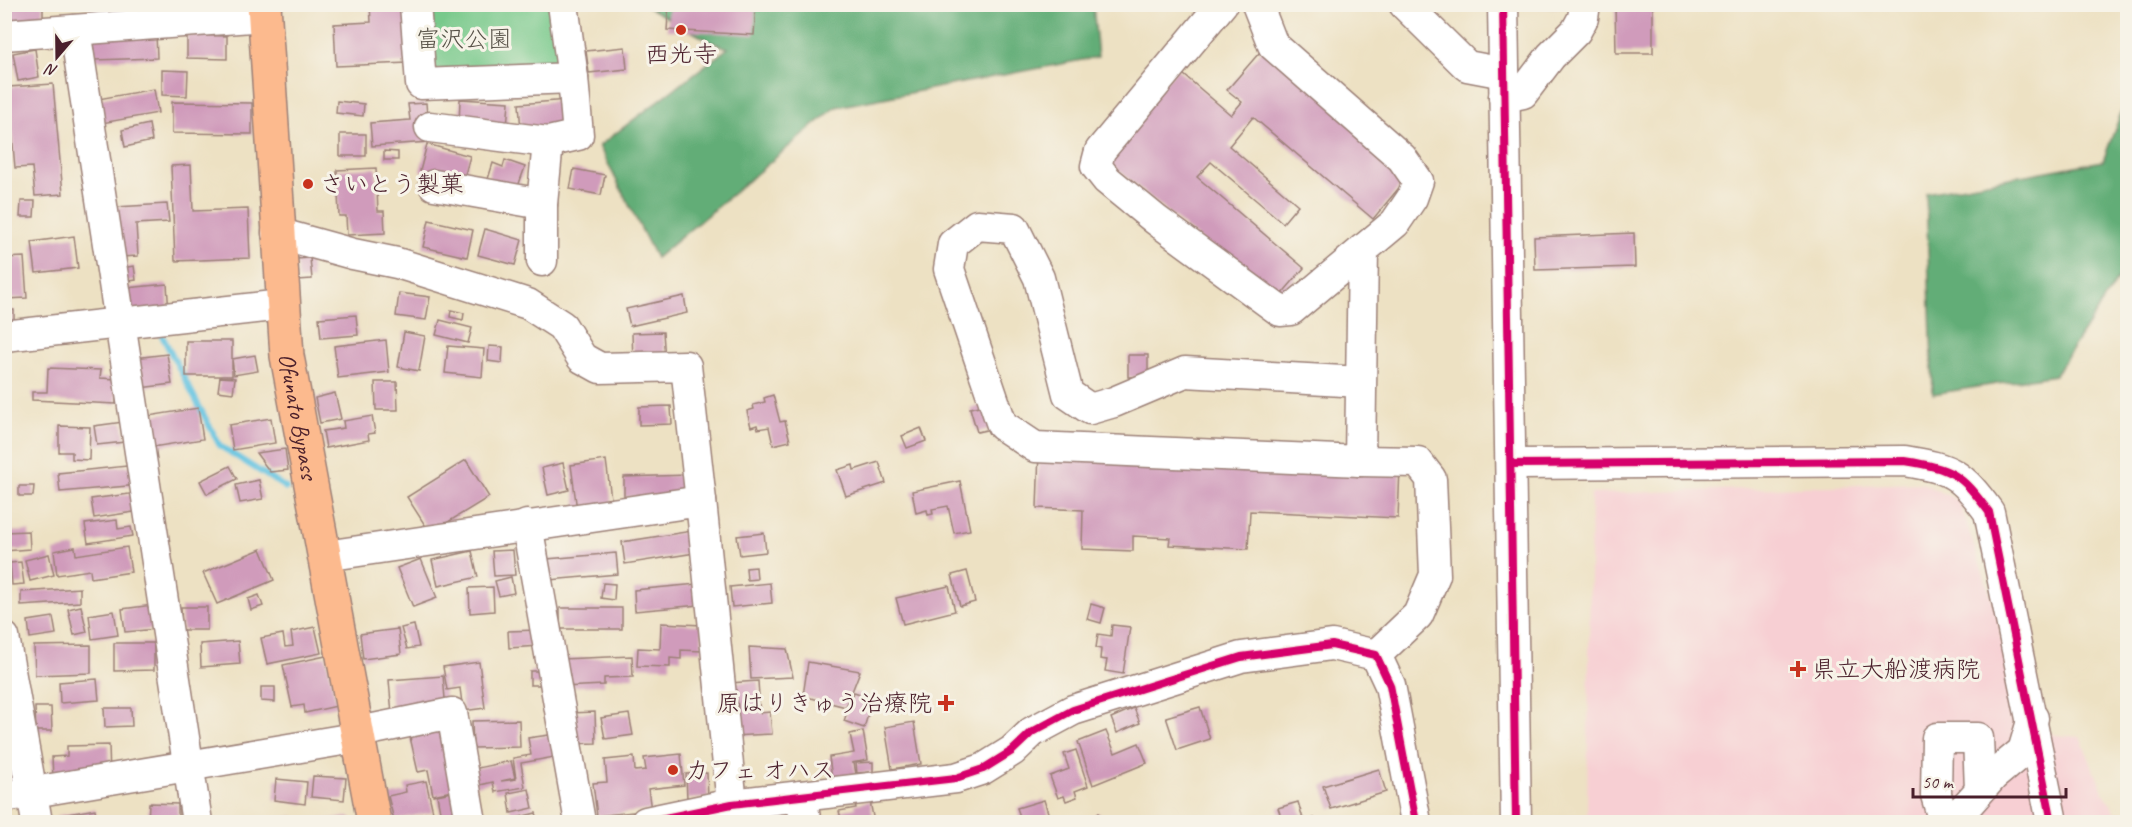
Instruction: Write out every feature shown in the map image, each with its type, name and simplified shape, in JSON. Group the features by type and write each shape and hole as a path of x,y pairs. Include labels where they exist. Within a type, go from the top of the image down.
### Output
{"highway":[{"name":"Ofunato Bypass","path":"265,10 277,233 287,356 374,822"}],"street":[{"path":"415,4 421,84 573,78"},
{"path":"429,127 548,142 578,135 563,4"},
{"path":"1222,4 1100,151 1096,166 1107,180 1156,220 1280,311 1291,310 1395,223 1412,198 1418,181 1402,158 1273,45 1257,4"},
{"path":"1404,4 1467,66 1523,93 1551,56 1576,32 1583,18 1585,4"},
{"path":"1503,4 1513,464 1516,822"},
{"path":"4,35 265,10"},
{"path":"75,30 118,325 196,822"},
{"path":"542,261 542,204 548,142"},
{"path":"434,185 542,204"},
{"path":"1361,381 1185,372 1114,402 1090,409 1068,394 1039,278 1014,228 977,225 953,244 949,269 1002,425 1035,447 1418,462 1431,479 1436,574 1418,615 1376,655"},
{"path":"277,233 353,254 397,263 528,304 562,327 582,358 589,364 600,368 686,366 732,804"},
{"path":"1360,461 1363,249"},
{"path":"4,336 282,305"},
{"path":"1513,464 1905,461 1942,467 1968,484 1989,512 2033,718 2052,822"},
{"path":"325,556 701,501"},
{"path":"527,525 580,822"},
{"path":"4,637 19,795 37,822"},
{"path":"646,822 732,804 803,809 956,778 983,769 1012,751 1032,732 1073,710 1241,657 1332,645 1376,655"},
{"path":"1376,655 1390,685 1416,822"},
{"path":"19,795 359,734 452,713 471,822"},
{"path":"1952,822 1980,790 2023,751 2033,718"},
{"path":"1944,822 1936,795 1937,738 1978,738 1980,790"},
{"path":"2006,765 2025,768 2044,781"}],"shaded area":[{"name":"県立大船渡病院","path":"1922,483 1959,501 1997,614 2017,723 2056,735 2080,737 2103,791 2121,822 1587,822 1591,494"}],"green space":[{"name":"富沢公園","path":"426,5 559,5 566,69 430,76"},
{"path":"644,5 1093,5 1098,57 836,107 656,258 599,146 728,48 711,42"},
{"path":"2127,97 2127,265 2055,375 1933,394 1926,193 2103,161"}],"building":[{"path":"10,4 43,4 43,26 11,27"},
{"path":"370,4 406,4 408,63 336,66 334,24 371,22"},
{"path":"669,4 756,4 754,35 667,30"},
{"path":"1530,4 1564,4 1565,7 1531,8"},
{"path":"1615,4 1653,4 1653,53 1616,53"},
{"path":"156,33 157,58 94,60 93,36"},
{"path":"187,35 227,36 227,59 187,58"},
{"path":"1266,45 1413,171 1373,219 1253,117 1229,146 1298,205 1283,223 1211,162 1197,177 1304,268 1274,303 1102,156 1177,69 1231,115 1242,102 1227,90"},
{"path":"625,47 627,69 589,73 586,51"},
{"path":"35,49 39,77 18,81 13,53"},
{"path":"162,70 188,71 187,96 162,95"},
{"path":"53,84 63,194 35,196 32,167 15,168 8,87"},
{"path":"154,89 158,113 102,123 98,99"},
{"path":"460,99 509,102 507,128 459,126"},
{"path":"567,100 569,127 521,131 519,104"},
{"path":"337,101 364,104 363,116 336,113"},
{"path":"172,102 252,103 252,134 172,133"},
{"path":"426,103 429,142 372,146 370,123 410,120 408,104"},
{"path":"149,124 152,141 125,147 122,130"},
{"path":"340,134 366,134 366,156 340,156"},
{"path":"427,144 470,156 463,182 420,171"},
{"path":"384,151 398,152 398,160 384,160"},
{"path":"505,160 525,167 516,192 487,182 493,163 503,167"},
{"path":"191,165 193,211 248,209 250,258 175,261 171,166"},
{"path":"376,168 378,211 384,211 385,233 347,235 346,216 339,216 337,170"},
{"path":"574,169 605,175 601,195 570,189"},
{"path":"21,201 35,201 34,217 20,217"},
{"path":"167,204 169,222 136,224 138,256 120,257 116,207"},
{"path":"429,220 473,230 467,257 423,247"},
{"path":"485,229 522,240 515,265 478,255"},
{"path":"1634,233 1635,267 1535,270 1534,237"},
{"path":"74,236 78,268 36,273 32,242"},
{"path":"24,257 27,298 4,299 4,258"},
{"path":"310,258 312,279 298,280 296,259"},
{"path":"134,266 136,280 123,282 121,268"},
{"path":"167,284 169,313 128,317 126,288"},
{"path":"399,293 430,297 426,320 396,316"},
{"path":"684,296 687,313 630,326 626,309"},
{"path":"4,310 14,310 14,326 4,326"},
{"path":"451,310 464,313 463,320 450,317"},
{"path":"356,315 358,335 321,338 319,318"},
{"path":"440,320 472,328 468,343 436,335"},
{"path":"404,332 425,336 419,371 398,367"},
{"path":"663,332 665,359 633,361 632,333"},
{"path":"386,340 389,372 338,378 334,346"},
{"path":"186,341 232,341 232,376 186,376"},
{"path":"448,346 484,349 482,377 445,373"},
{"path":"489,346 503,347 502,363 488,361"},
{"path":"167,354 172,384 140,388 135,358"},
{"path":"255,355 258,371 234,375 232,359"},
{"path":"1128,355 1148,355 1148,377 1128,377"},
{"path":"48,368 101,370 100,378 117,379 116,404 32,400 32,392 47,392"},
{"path":"220,377 235,378 233,393 218,391"},
{"path":"375,382 397,382 398,410 376,410"},
{"path":"335,393 341,419 320,423 315,398"},
{"path":"773,395 780,422 785,421 790,441 773,445 769,427 758,429 757,425 751,427 747,411 754,409 753,405 765,402 764,398"},
{"path":"984,405 991,429 977,432 970,408"},
{"path":"671,406 672,424 639,425 639,407"},
{"path":"198,408 203,439 153,447 148,416"},
{"path":"372,416 375,433 368,434 369,440 326,448 323,431 344,428 343,421"},
{"path":"271,418 275,443 233,450 229,425"},
{"path":"123,422 125,442 97,445 94,426"},
{"path":"59,426 90,427 89,460 72,459 72,452 59,452"},
{"path":"921,428 926,441 907,448 902,436"},
{"path":"285,449 288,470 270,472 256,453"},
{"path":"1039,451 1400,468 1398,518 1250,511 1248,549 1169,545 1170,538 1133,536 1133,551 1082,549 1083,510 1037,508"},
{"path":"466,460 489,497 430,533 407,497"},
{"path":"606,460 612,506 577,510 571,465"},
{"path":"879,462 886,483 846,496 837,470 853,465 854,470"},
{"path":"563,463 569,490 548,495 542,468"},
{"path":"137,465 139,485 60,492 58,473"},
{"path":"230,466 237,479 207,494 200,481"},
{"path":"689,475 690,496 624,497 624,477"},
{"path":"259,480 263,499 240,503 236,485"},
{"path":"960,481 970,530 954,533 948,506 932,509 933,514 928,515 927,510 916,513 912,491"},
{"path":"19,486 34,486 33,496 19,496"},
{"path":"137,493 140,511 94,518 91,499"},
{"path":"117,520 118,529 131,527 133,536 88,543 85,524"},
{"path":"698,530 701,552 625,564 622,542"},
{"path":"29,531 30,549 4,551 4,532"},
{"path":"764,533 766,552 740,555 737,536"},
{"path":"75,547 76,555 127,547 131,572 91,578 90,570 57,575 54,551"},
{"path":"261,549 274,580 217,604 203,573"},
{"path":"513,550 515,575 494,576 492,551"},
{"path":"472,551 478,577 438,586 432,560"},
{"path":"616,553 618,574 549,580 547,559"},
{"path":"49,554 54,575 30,581 25,560"},
{"path":"421,559 437,598 413,607 397,568"},
{"path":"21,562 24,584 12,585 10,563"},
{"path":"756,567 757,579 747,580 746,568"},
{"path":"967,571 975,602 960,606 952,575"},
{"path":"511,577 514,593 499,596 495,581"},
{"path":"603,583 615,584 614,600 601,598"},
{"path":"708,583 710,604 635,611 634,590"},
{"path":"770,583 772,603 732,607 730,587"},
{"path":"949,586 955,611 903,624 896,598"},
{"path":"493,587 494,611 470,613 469,588"},
{"path":"80,588 80,602 21,606 21,592"},
{"path":"259,595 263,606 251,610 248,599"},
{"path":"1091,604 1105,608 1101,623 1087,619"},
{"path":"153,605 156,629 125,632 122,609"},
{"path":"81,606 87,632 74,635 68,609"},
{"path":"181,607 207,607 207,630 182,630"},
{"path":"560,608 622,608 622,629 560,629"},
{"path":"114,611 118,635 92,639 89,615"},
{"path":"53,617 56,634 30,638 28,621"},
{"path":"661,623 702,625 702,651 681,650 681,659 670,658 670,667 637,666 638,648 660,649"},
{"path":"414,625 419,647 407,649 401,628"},
{"path":"1112,625 1130,627 1123,674 1105,671 1107,660 1100,659 1101,649 1096,648 1098,634 1111,636"},
{"path":"315,627 321,653 267,664 261,638 283,634 285,647 293,646 291,632"},
{"path":"398,629 401,654 363,659 360,634"},
{"path":"538,630 539,646 509,648 508,631"},
{"path":"238,641 240,664 201,667 200,644"},
{"path":"114,643 154,643 154,670 114,671"},
{"path":"91,645 91,673 35,675 34,646"},
{"path":"749,647 787,649 793,677 751,679"},
{"path":"326,656 337,706 305,713 304,705 292,707 283,665"},
{"path":"632,656 633,677 604,678 604,685 562,687 561,659"},
{"path":"479,662 485,708 463,711 460,688 447,690 443,667"},
{"path":"808,662 860,671 846,707 803,696"},
{"path":"530,671 542,671 541,685 530,685"},
{"path":"443,676 446,710 392,714 389,680"},
{"path":"97,679 99,700 60,703 59,682"},
{"path":"758,681 760,713 770,712 772,734 732,736 729,683"},
{"path":"261,687 275,687 275,702 261,701"},
{"path":"854,692 873,698 864,728 844,721"},
{"path":"35,707 51,707 52,731 36,731"},
{"path":"1200,707 1210,739 1177,750 1166,717"},
{"path":"104,708 131,708 132,726 105,727"},
{"path":"1134,708 1140,723 1117,733 1111,718"},
{"path":"595,712 596,743 569,744 569,713"},
{"path":"629,714 633,735 605,739 601,718"},
{"path":"519,720 520,747 473,748 472,721"},
{"path":"914,722 921,764 892,769 885,727"},
{"path":"449,729 461,789 433,795 428,770 418,772 410,737"},
{"path":"863,731 868,760 851,763 854,763 856,774 832,778 829,757 854,753 850,734"},
{"path":"1106,731 1115,753 1139,743 1147,763 1093,785 1078,742"},
{"path":"556,734 560,756 521,763 525,787 495,792 493,782 476,786 473,769 511,761 515,778 501,781 516,779 513,758 531,755 528,738"},
{"path":"109,745 110,777 53,778 52,757 67,756 67,746"},
{"path":"1076,750 1088,786 1075,791 1077,797 1066,801 1064,796 1058,798 1050,776 1069,769 1064,754"},
{"path":"681,754 684,785 648,789 651,810 597,816 593,783 607,782 605,760 634,757 635,771 646,770 644,758"},
{"path":"15,759 22,784 4,789 4,762"},
{"path":"873,762 873,772 857,773 856,763"},
{"path":"1379,769 1386,792 1331,809 1323,786"},
{"path":"707,773 708,798 687,799 686,774"},
{"path":"313,776 346,778 344,800 311,797"},
{"path":"276,779 307,782 305,804 274,800"},
{"path":"426,781 433,812 394,820 388,796 406,792 405,785"},
{"path":"529,789 533,808 511,813 508,793"},
{"path":"457,791 462,813 441,817 437,795"},
{"path":"1044,800 1051,822 1022,822 1017,808"},
{"path":"870,801 874,822 842,822 839,811 856,808 855,804"},
{"path":"1298,802 1304,822 1283,822 1278,808"},
{"path":"149,803 178,804 178,822 148,822"},
{"path":"95,809 97,822 57,822 56,816"},
{"path":"536,813 539,822 517,822 516,818"},
{"path":"1099,813 1103,822 1089,822 1087,818"},
{"path":"782,815 783,821 799,818 799,822 775,822 774,817"},
{"path":"294,816 295,822 270,822 270,820"},
{"path":"351,817 351,822 308,822 308,821"},
{"path":"436,817 437,822 415,822 414,820"},
{"path":"1001,819 1002,822 987,822 987,821"}],"waterway":[{"path":"156,330 159,330 220,446 286,488"}],"cycle path":[{"path":"1503,4 1516,822"},
{"path":"1513,464 1905,461 1945,470 1954,475 1970,489 1989,512 2052,822"},
{"path":"646,822 732,804 956,778 983,769 1012,751 1032,732 1073,710 1241,657 1332,645 1376,655 1390,685 1416,822"}],"place":[{"name":"西光寺","path":"681,30"},
{"name":"さいとう製菓","path":"308,184"},
{"name":"県立大船渡病院","path":"1798,669"},
{"name":"原はりきゅう治療院","path":"946,703"},
{"name":"カフェ オハス","path":"673,770"}]}
